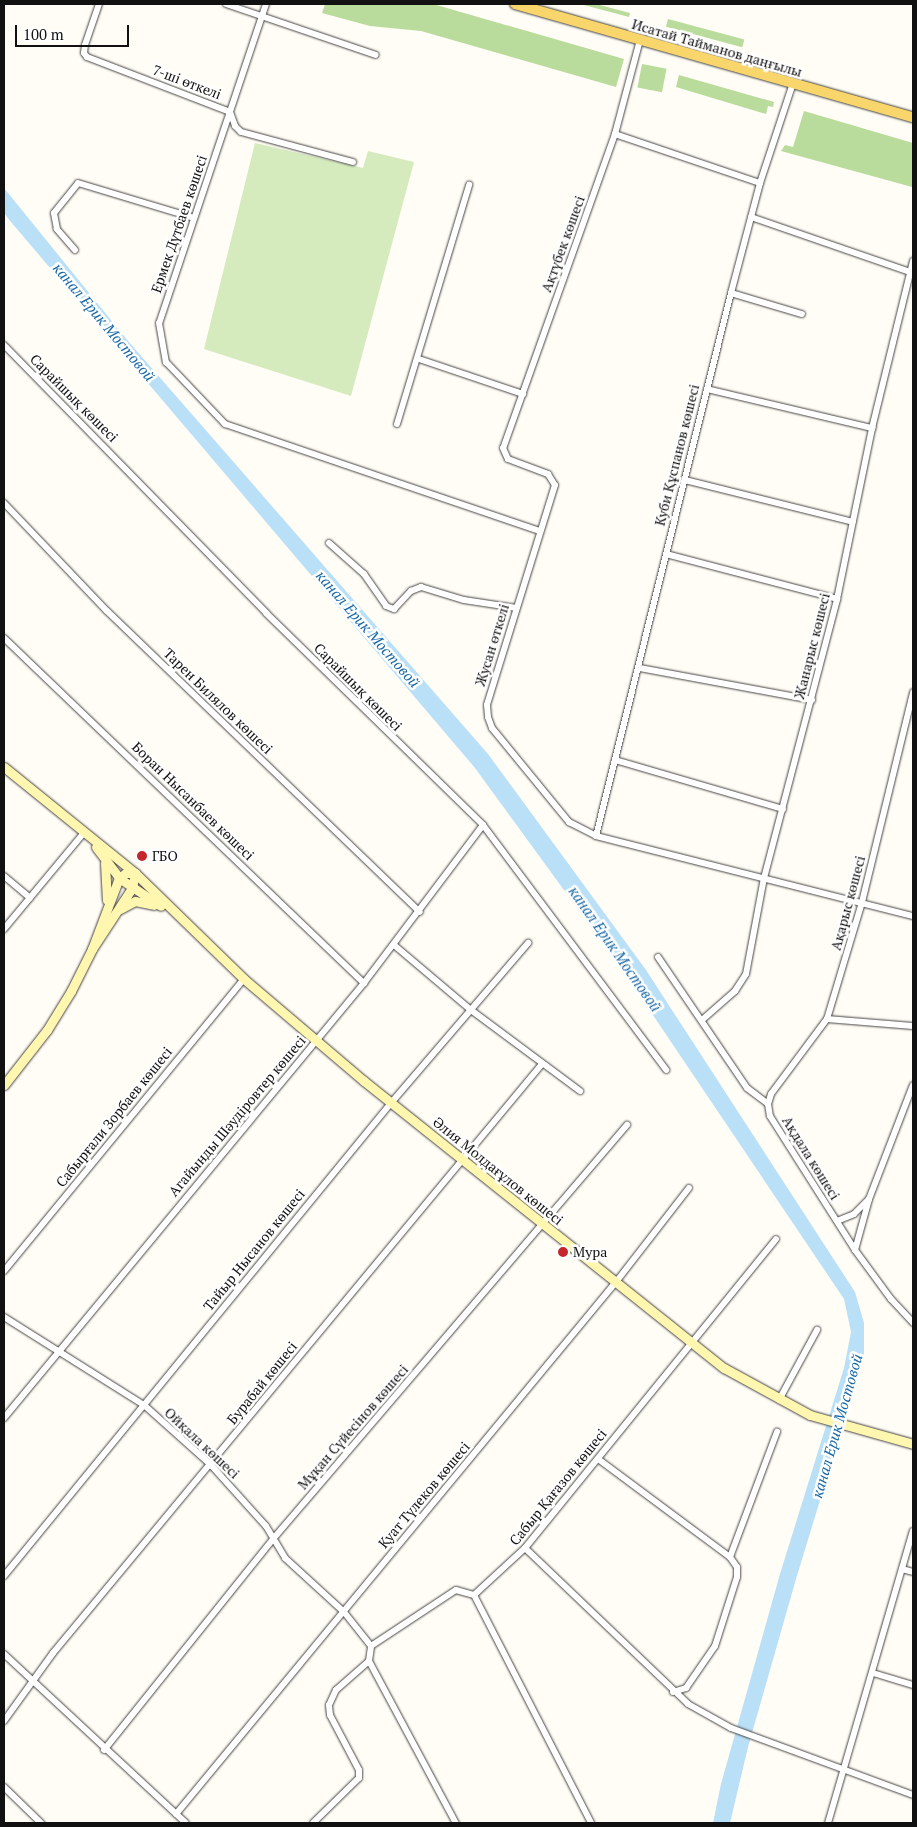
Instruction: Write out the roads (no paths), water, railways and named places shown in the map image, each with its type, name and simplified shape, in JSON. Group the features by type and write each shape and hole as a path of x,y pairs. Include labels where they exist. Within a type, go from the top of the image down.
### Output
{"main road":[{"name":"Исатай Тайманов даңғылы","path":"515,4 913,117"},
{"name":"Әлия Молдағұлов көшесі","path":"4,767 83,834 135,874 172,913 316,1041 462,1160 724,1368 779,1400 827,1422 913,1444"},
{"name":"Әлия Молдағұлов көшесі","path":"94,842 106,863 119,878 172,913"},
{"path":"106,863 107,906"},
{"path":"4,1085 46,1030 92,949 132,888 135,874 126,873 119,878 92,949"},
{"path":"116,912 135,901 146,902 172,913"}],"street":[{"name":"7-шi өткелi","path":"99,4 85,45 84,53 87,57 230,112 235,126 241,132 352,162"},
{"path":"226,4 262,18 376,55"},
{"name":"Ермек Дүтбаев көшесi","path":"266,4 159,323 161,344 166,362 218,420 539,531"},
{"name":"Ақтүбек көшесi","path":"504,454 523,394 615,134 640,40"},
{"name":"Куби Құспанов көшесi","path":"596,836 640,668 730,293 760,183 792,83"},
{"path":"615,134 760,183"},
{"path":"75,250 58,229 54,213 78,183 194,218"},
{"path":"397,424 469,184"},
{"path":"751,217 912,272"},
{"name":"Жанарыс көшесі","path":"702,1020 735,991 746,974 764,878 837,599 872,428 912,272 913,261"},
{"path":"730,293 802,314"},
{"name":"Сарайшық көшесі","path":"4,345 279,627 483,825 666,1070"},
{"path":"418,359 523,394"},
{"path":"707,389 872,428"},
{"name":"Жусан өткелі","path":"504,454 508,460 553,478 555,485 539,531 487,705 488,717 492,728 569,822 596,836 913,916"},
{"path":"684,480 853,522"},
{"name":"Тарен Билялов көшесі","path":"4,503 106,610 420,912"},
{"path":"329,543 364,574 386,606 394,609 412,591 421,587 464,600 516,608"},
{"path":"666,554 837,599"},
{"name":"Боран Нысанбаев көшесі","path":"4,638 364,983"},
{"path":"640,668 812,700"},
{"name":"Ақарыс көшесi","path":"768,1104 771,1094 827,1019 862,902 913,692"},
{"path":"616,760 783,809"},
{"name":"Агайынды Шәудіровтер көшесi","path":"4,1418 364,983 420,912 483,825"},
{"path":"4,929 83,834"},
{"path":"4,876 30,898"},
{"name":"Тайыр Нысанов көшесi","path":"4,1576 391,1103 528,943"},
{"path":"394,945 472,1010 580,1091"},
{"path":"658,957 747,1088 768,1104"},
{"name":"Сабырғали Зорбаев көшесі","path":"4,1271 244,979"},
{"path":"827,1019 913,1026"},
{"name":"Бурабай көшесi","path":"4,1720 35,1681 53,1654 542,1064"},
{"path":"855,1250 870,1199 913,1085"},
{"name":"Ақдала көшесі","path":"768,1104 770,1116 855,1250 891,1299 913,1323"},
{"path":"905,1110 913,1112"},
{"name":"Мұқан Сүйесінов көшесі","path":"104,1750 273,1539 626,1125"},
{"name":"Қуат Түлеков көшесі","path":"176,1814 616,1282 689,1188"},
{"path":"836,1221 854,1214 870,1199"},
{"name":"Сабыр Қағазов көшесі","path":"474,1596 525,1548 690,1341 776,1239"},
{"name":"Ойқала көшесі","path":"4,1317 144,1405 211,1465 266,1526 285,1558 344,1612 371,1646"},
{"path":"779,1400 817,1330"},
{"path":"730,1558 776,1432"},
{"path":"598,1458 730,1558 737,1567 737,1578 715,1646 686,1688 673,1692"},
{"path":"828,1823 913,1531"},
{"path":"525,1548 673,1692 731,1728 844,1772 913,1795"},
{"path":"902,1569 913,1572"},
{"path":"456,1823 369,1661 371,1646 456,1590 474,1596 591,1823"},
{"path":"4,1654 35,1681 104,1750 186,1823"},
{"path":"313,1823 359,1778 359,1770 330,1715 329,1705 336,1690 369,1661"},
{"path":"873,1673 913,1685"},
{"path":"4,1787 42,1823"}],"water":[{"name":"канал Ерик Мостовой","path":"4,188 128,341 488,754 646,970 855,1292 864,1323 864,1356 796,1579 748,1747 730,1823 713,1823 721,1784 780,1574 844,1368 851,1332 844,1299 628,978 475,768 11,222 4,213"}],"place":[{"name":"ГБО","path":"142,856"},
{"name":"Мура","path":"563,1252"}]}
